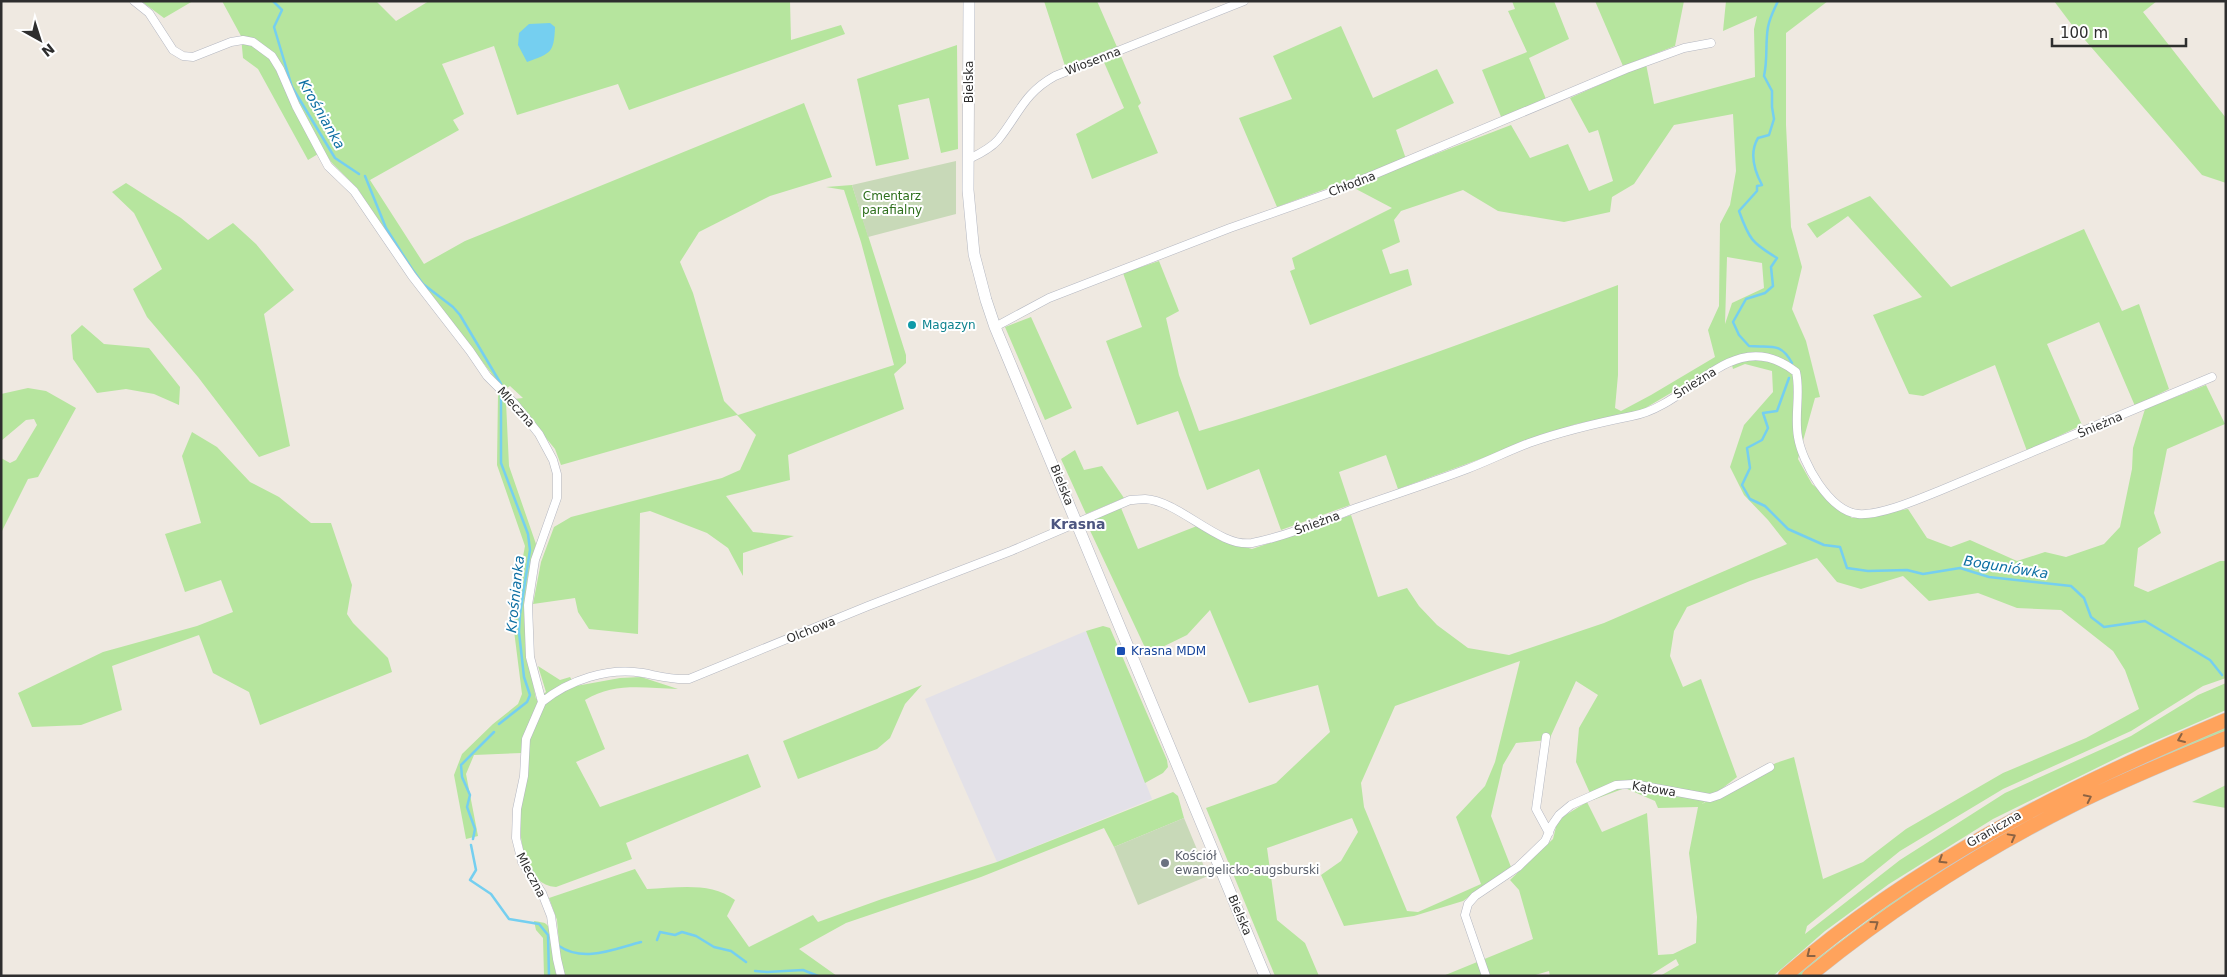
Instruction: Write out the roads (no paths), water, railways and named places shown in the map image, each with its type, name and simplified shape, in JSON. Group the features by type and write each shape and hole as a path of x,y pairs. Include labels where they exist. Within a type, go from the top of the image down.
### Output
{"highway":[{"name":"Graniczna","path":"1785,976 1827,941 1892,894 1982,836 2093,778 2226,720"},
{"name":"Graniczna","path":"1809,976 1894,911 1994,847 2102,791 2226,738"}],"street":[{"name":"Mleczna","path":"134,1 148,13 173,50 183,56 193,57 231,42 243,40 253,42 272,56 328,166 354,191 412,276 465,344 487,376 515,404 548,447 558,474 557,498 531,576 528,622 530,656 542,702 526,739 524,776 517,809 516,838 522,862 547,904 561,976"},
{"name":"Bielska","path":"969,1 968,190 974,254 986,300 995,327 1266,976"},
{"name":"Wiosenna","path":"969,159 985,151 997,141 1030,94 1040,84 1055,76 1244,1"},
{"name":"Chłodna","path":"995,327 1049,298 1230,228 1335,191 1626,69 1684,48 1711,43"},
{"name":"Śnieżna","path":"1077,522 1130,500 1146,499 1180,511 1213,532 1234,540 1250,543 1288,533 1466,469 1553,435 1601,421 1642,414 1721,367 1744,356 1760,355 1776,358 1796,372 1799,384 1797,434 1801,452 1819,486 1846,510 1858,514 1903,504 1939,491 2212,377"},
{"name":"Olchowa","path":"542,702 566,686 584,678 608,673 635,673 674,680 689,679 868,606 1011,551 1077,522"},
{"path":"1546,737 1536,809 1549,833"},
{"name":"Kątowa","path":"1486,976 1465,915 1468,904 1475,896 1518,867 1546,841 1559,815 1571,805 1616,785 1633,784 1710,798 1770,767"}],"water":[{"path":"550,23 555,27 554,42 550,51 527,62 518,45 519,33 529,24"}],"waterway":[{"name":"Krośnianka","path":"273,1 282,10 274,27 292,87 335,158 359,174"},
{"name":"Boguniówka","path":"1778,1 1768,27 1764,76 1772,91 1774,119 1769,135 1758,138 1753,156 1762,185 1757,186 1757,191 1739,211 1752,239 1777,258 1771,267 1773,286 1765,293 1746,299 1733,322 1739,335 1749,346 1779,348 1788,356 1792,363"},
{"name":"Krośnianka","path":"365,176 386,228 412,269 423,284 453,307 460,315 501,384"},
{"name":"Boguniówka","path":"1789,378 1777,411 1763,413 1768,428 1762,440 1747,448 1750,468 1742,485 1750,499 1765,506 1788,529 1824,545 1840,547 1847,568 1868,571 1907,570 1923,574 1960,568 1989,577 2071,586 2084,598 2091,617 2104,627 2145,621 2210,660 2222,675"},
{"name":"Krośnianka","path":"499,724 527,702 530,695 524,677 519,632 530,550 528,534 501,463 501,395"},
{"name":"Krośnianka","path":"473,839 475,829 467,807 470,795 462,777 461,765 494,732"},
{"name":"Krośnianka","path":"471,845 476,870 470,880 491,894 509,919 539,924 548,935 549,976"},
{"path":"657,940 660,932 675,935 682,932 696,936 714,947 731,951 746,962"},
{"path":"559,946 579,954 589,954 610,951 641,942"},
{"path":"755,971 803,970 818,976"}],"place":[{"name":"Magazyn","path":"912,325"},
{"name":"Krasna MDM","path":"1121,651"},
{"name":"Kościół ewangelicko-augsburski","path":"1165,863"}],"district":[{"name":"Krasna","path":"1078,524"}],"park label":[{"name":"Cmentarz parafialny","path":"892,203"}]}
